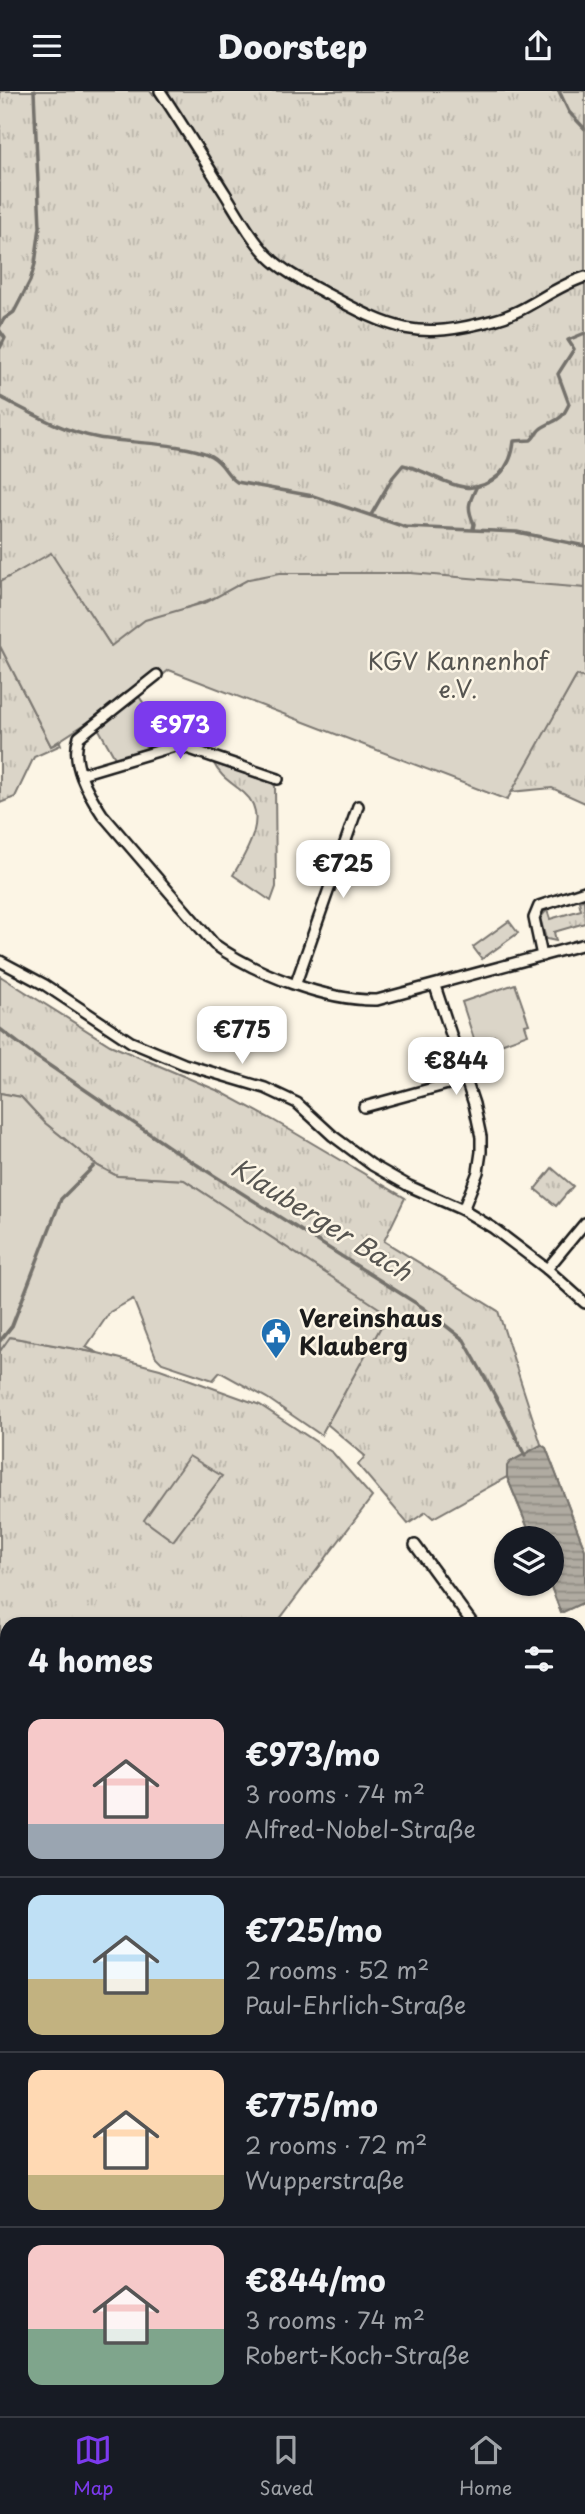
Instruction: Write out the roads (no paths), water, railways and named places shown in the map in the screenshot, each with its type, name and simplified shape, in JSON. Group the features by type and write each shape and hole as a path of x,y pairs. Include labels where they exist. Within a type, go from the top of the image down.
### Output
{"street":[{"path":"160,91 239,217 268,256 310,285 381,322 425,332 492,321 514,313 563,284 585,277"},
{"path":"157,675 79,737 77,754 81,774 90,796 102,814 214,944 236,960 296,983 340,996 368,1000 386,999 585,944"},
{"path":"81,774 178,745 278,779"},
{"path":"296,983 358,806"},
{"path":"542,956 534,918 539,907 585,891"},
{"path":"0,961 45,985 131,1042 209,1072 265,1088 297,1103 333,1136 372,1165 409,1186 463,1210 493,1228 547,1269 585,1303"},
{"path":"435,986 479,1121 481,1152 475,1182 463,1210"},
{"path":"364,1107 466,1079"},
{"path":"547,1269 585,1223"},
{"path":"415,1545 468,1617"}],"waterway":[{"path":"0,326 4,319 14,312 30,281 35,264 40,227 34,91"},
{"path":"559,91 569,112 585,129"},
{"path":"0,331 5,338 0,348"},
{"path":"371,515 403,465 463,487 487,483 499,475 510,459 514,441 531,440 541,428 559,419 564,413 569,404 558,374 574,349 568,340 585,333"},
{"path":"0,397 73,431 99,438 187,448 216,459 237,482 313,496 405,527 517,532 585,546"},
{"path":"473,529 469,506 476,488"},
{"name":"Klauberger Bach","path":"0,1029 172,1149 422,1307 464,1340 525,1456"},
{"path":"0,1341 12,1326 61,1199 94,1166"}],"place":[{"name":"Vereinshaus Klauberg","path":"276,1360"}],"park label":[{"name":"KGV Kannenhof e.V.","path":"458,676"}]}
